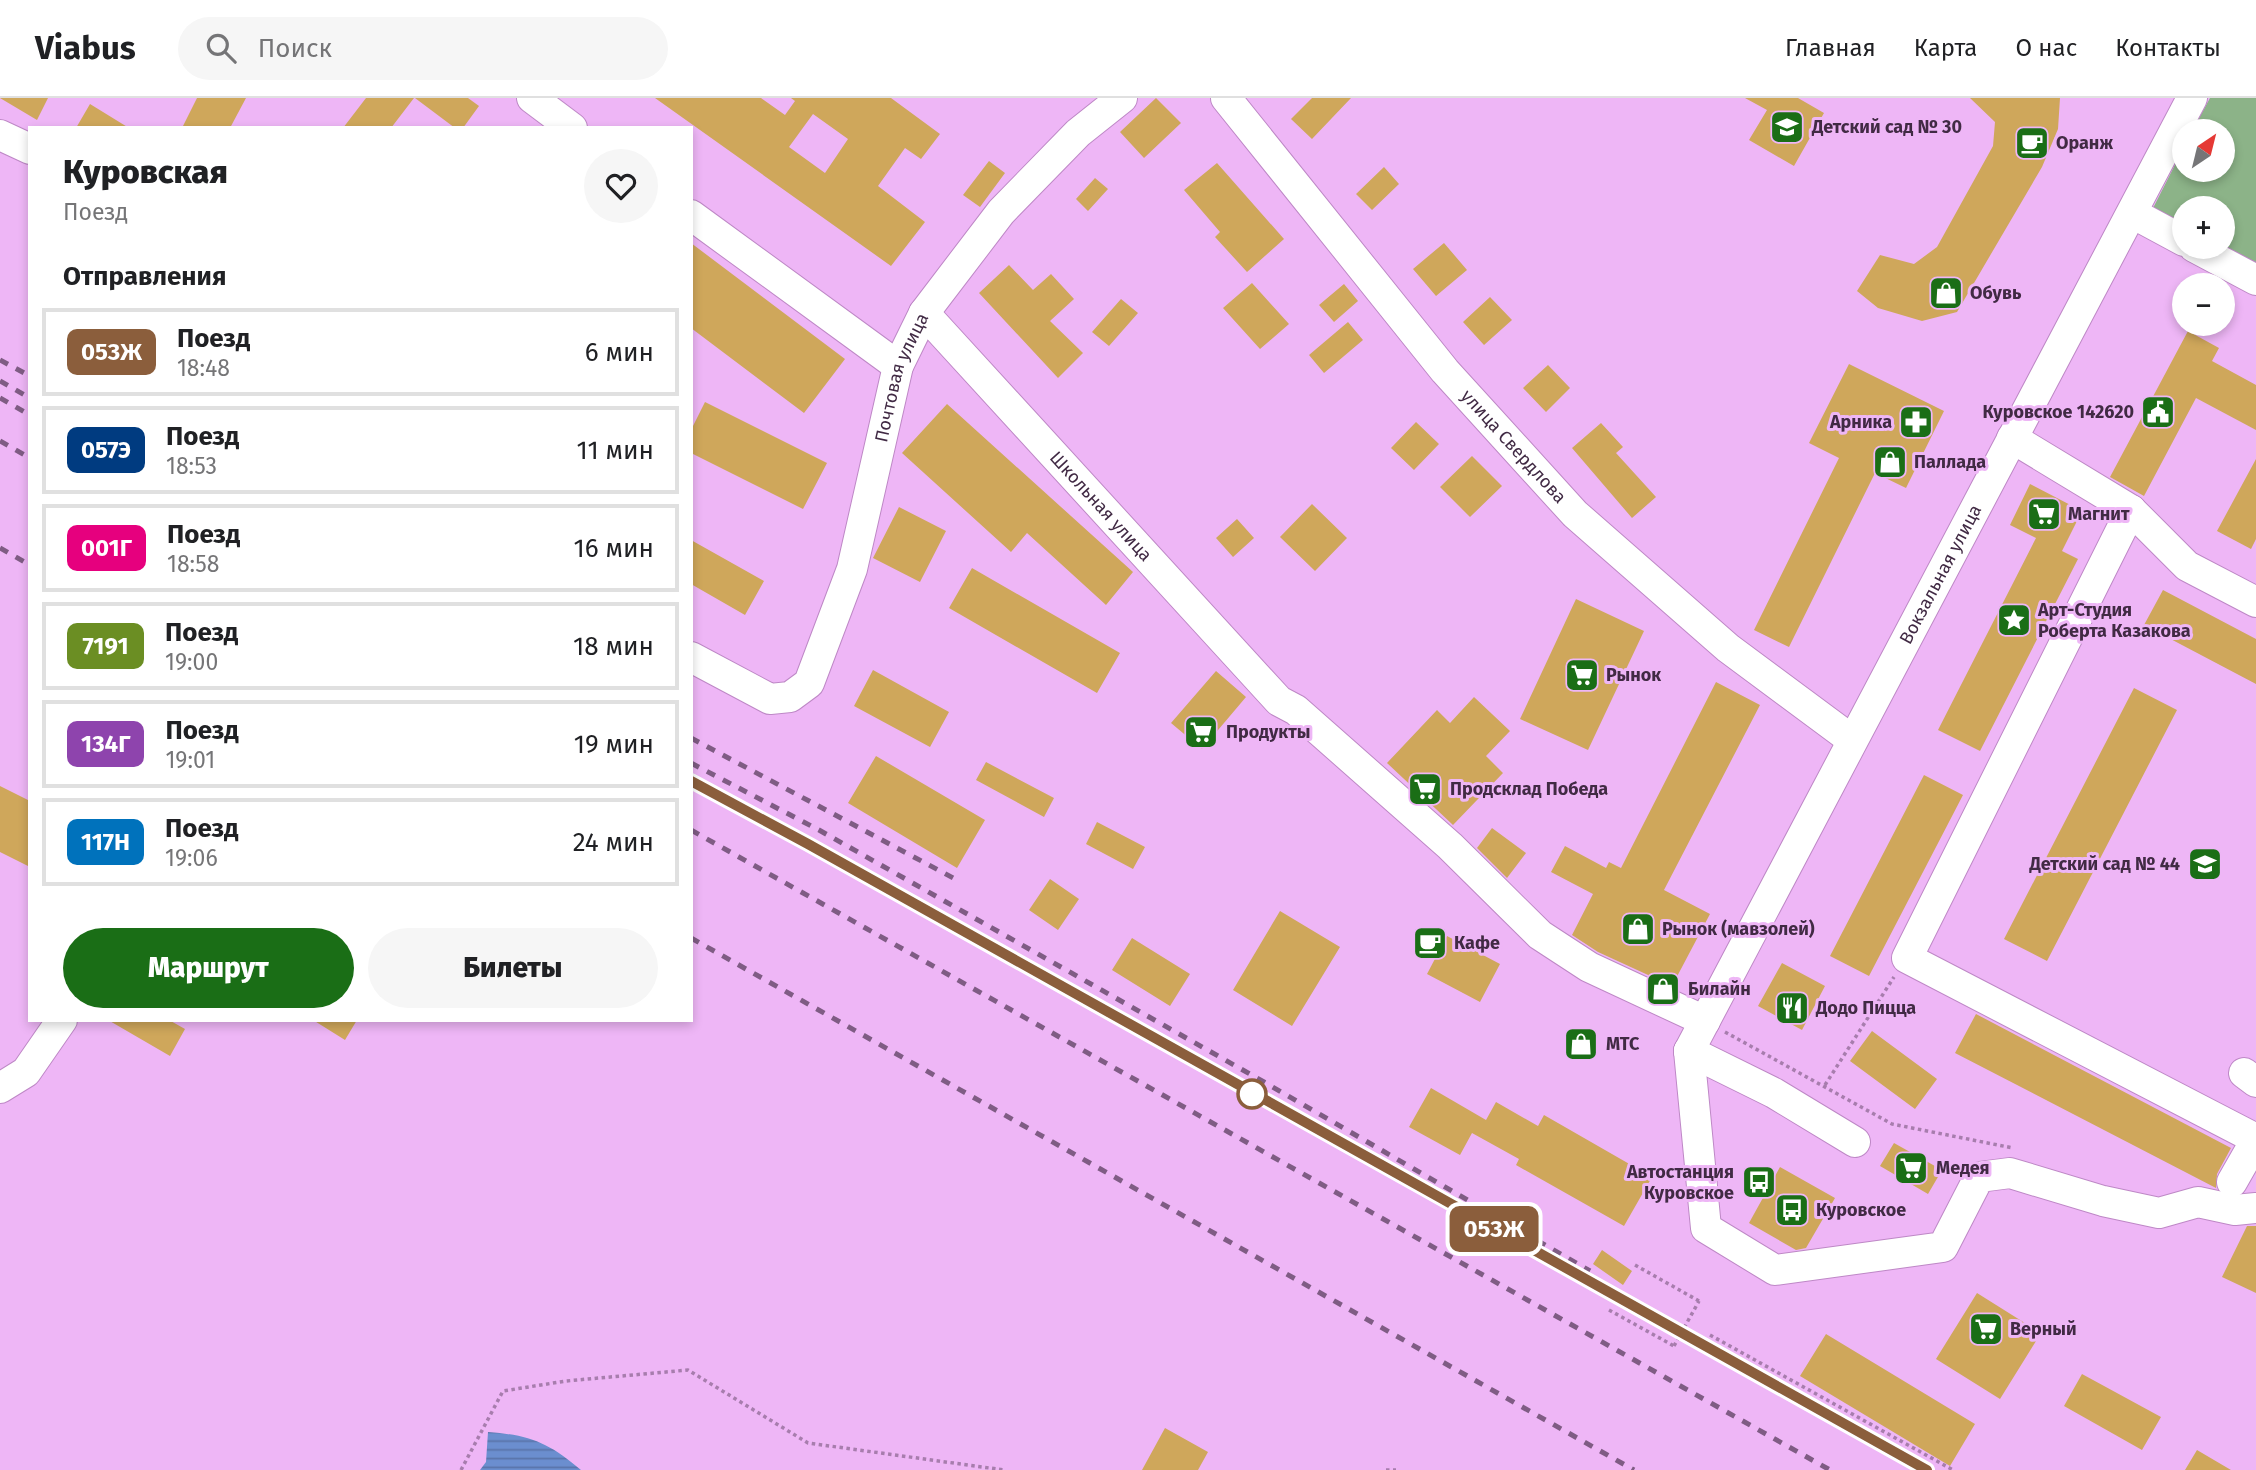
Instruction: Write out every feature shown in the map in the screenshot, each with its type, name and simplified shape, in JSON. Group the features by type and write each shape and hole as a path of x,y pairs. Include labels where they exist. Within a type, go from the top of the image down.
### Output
{"street":[{"path":"532,98 569,126"},
{"name":"Почтовая улица","path":"693,658 771,699 790,697 809,683 852,569 898,366 924,313 1000,212 1078,133 1122,98"},
{"name":"улица Свердлова","path":"1226,98 1445,371 1575,514 1728,648 1852,740"},
{"name":"Вокзальная улица","path":"1689,1051 2132,213 2186,100"},
{"path":"0,135 28,148"},
{"path":"2132,213 2172,235"},
{"path":"693,216 898,366"},
{"path":"2217,259 2256,280"},
{"name":"Школьная улица","path":"924,313 1279,701 1296,710 1450,846 1540,935 1589,967 1705,1021"},
{"path":"2012,438 2131,510 2187,566 2256,602"},
{"path":"2131,510 1906,958 2256,1139 2232,1182"},
{"path":"0,1088 26,1072 61,1022"},
{"path":"1689,1051 1774,1093 1855,1142"},
{"path":"1689,1051 1706,1228 1774,1270 1943,1247 1979,1177 2010,1173 2103,1201 2159,1213 2198,1202 2235,1210 2256,1208"}],"path":[{"path":"1825,1085 1906,958"},
{"path":"1705,1021 1892,1124 2014,1148"},
{"path":"1609,1310 1674,1346 1699,1301 1636,1265"},
{"path":"1710,1335 1953,1470"},
{"path":"461,1470 503,1391 566,1381 688,1370 808,1443 1004,1470"},
{"path":"1386,1470 1396,1470"}],"green space":[{"path":"2210,98 2256,98 2256,267 2235,255 2235,196 2172,196 2172,227 2149,216 2172,171 2172,182 2235,182 2235,119 2199,119"}],"water":[{"path":"488,1432 516,1435 538,1442 559,1453 581,1470 480,1470 486,1462"}],"building":[{"path":"0,98 48,98 37,120"},
{"path":"197,98 246,98 231,126 183,126"},
{"path":"366,98 414,98 393,126 345,126"},
{"path":"415,98 468,98 479,106 464,126 452,126"},
{"path":"655,98 761,98 785,115 795,101 791,98 891,98 940,134 921,159 905,148 878,186 925,222 891,266","holes":["813,114 848,139 825,173 789,147"]},
{"path":"1156,98 1181,123 1144,158 1120,132"},
{"path":"1312,98 1351,98 1312,139 1291,119"},
{"name":"Детский сад № 30","path":"1745,98 1798,98 1824,113 1794,166 1749,140 1767,110"},
{"path":"1970,98 2060,98 2058,129 2042,167 1957,312 1922,321 1878,308 1857,291 1880,255 1914,264 1937,247 1993,146 1995,122"},
{"path":"90,104 126,126 77,126"},
{"path":"989,161 1005,173 980,207 963,195"},
{"path":"1217,163 1284,239 1247,272 1215,237 1220,232 1184,190"},
{"path":"1384,167 1399,184 1372,210 1356,194"},
{"path":"1095,178 1108,189 1088,211 1076,199"},
{"path":"1444,243 1467,270 1436,296 1413,269"},
{"path":"693,245 845,359 804,413 693,330"},
{"path":"1009,265 1033,290 1051,274 1074,299 1050,321 1083,353 1058,378 979,293"},
{"path":"1252,283 1289,324 1260,349 1223,308"},
{"path":"1344,284 1358,301 1334,322 1319,305"},
{"path":"1490,297 1512,320 1484,345 1463,322"},
{"path":"1121,299 1138,313 1109,346 1092,332"},
{"path":"1348,322 1363,340 1324,373 1309,355"},
{"path":"2185,336 2197,336 2219,348 2212,361 2256,385 2256,430 2196,398 2144,496 2110,477"},
{"path":"1849,364 1944,411 1906,488 1875,473 1789,647 1754,630 1839,458 1809,443"},
{"path":"1548,365 1570,388 1546,412 1523,388"},
{"path":"705,402 827,463 803,509 693,454 693,426"},
{"path":"947,404 1133,572 1106,605 1027,533 1011,552 902,453"},
{"path":"1416,422 1439,444 1414,470 1391,448"},
{"path":"1601,423 1623,447 1616,453 1656,497 1632,518 1572,448"},
{"path":"1472,456 1502,486 1470,517 1440,487"},
{"path":"2256,459 2256,539 2251,549 2217,531"},
{"path":"2030,484 2082,511 2062,551 2078,559 1980,751 1938,730 2036,538 2010,525"},
{"path":"1312,504 1347,538 1315,571 1280,537"},
{"path":"899,507 946,531 920,582 873,558"},
{"path":"1237,519 1254,538 1233,557 1216,538"},
{"path":"693,541 764,581 745,615 693,585"},
{"path":"972,568 1120,653 1097,693 949,608"},
{"path":"2163,590 2256,639 2256,684 2144,625"},
{"name":"Рынок","path":"1576,599 1644,631 1588,750 1520,719"},
{"path":"873,670 949,712 930,747 854,706"},
{"path":"1216,671 1246,697 1202,749 1171,723"},
{"path":"1716,682 1760,705 1664,890 1710,914 1672,986 1598,952 1572,935 1593,894 1551,872 1565,846 1606,868 1609,862 1621,868"},
{"path":"2134,688 2177,710 2047,961 2004,939"},
{"path":"1474,697 1510,731 1486,756 1503,773 1453,825 1387,763 1437,710 1450,723"},
{"path":"876,756 985,820 957,868 848,803"},
{"path":"986,762 1054,798 1044,817 976,780"},
{"path":"1924,775 1963,795 1869,976 1830,956"},
{"path":"0,786 28,800 28,866 0,852"},
{"path":"1097,822 1145,847 1133,869 1086,844"},
{"path":"1492,828 1526,853 1507,878 1477,848"},
{"path":"1050,879 1079,899 1058,930 1029,910"},
{"path":"1280,911 1340,947 1292,1026 1233,990"},
{"path":"1447,936 1500,964 1480,1002 1427,974"},
{"path":"1132,938 1190,974 1170,1006 1112,970"},
{"path":"1782,963 1825,986 1802,1030 1758,1006"},
{"path":"1976,1014 2231,1148 2217,1174 2216,1188 1955,1053"},
{"path":"111,1022 173,1022 185,1029 170,1056"},
{"path":"316,1022 356,1022 345,1040"},
{"path":"1872,1031 1937,1079 1915,1109 1850,1061"},
{"path":"1431,1088 1486,1120 1496,1102 1538,1126 1544,1115 1652,1177 1624,1226 1516,1165 1519,1159 1472,1133 1460,1155 1409,1127"},
{"name":"Медея","path":"1894,1143 1942,1170 1928,1194 1880,1166"},
{"name":"Куровское","path":"1780,1167 1835,1198 1806,1248 1796,1250 1749,1223"},
{"path":"2247,1226 2256,1226 2256,1293 2222,1277"},
{"path":"1602,1250 1632,1271 1623,1285 1593,1264"},
{"path":"1977,1293 2041,1333 2000,1399 1936,1359"},
{"path":"1826,1334 1975,1424 1950,1466 1800,1376"},
{"path":"2082,1374 2161,1417 2142,1450 2064,1406"},
{"path":"1165,1428 1208,1452 1198,1470 1142,1470"},
{"path":"2197,1450 2231,1470 2185,1470"}],"railway":[{"path":"0,360 28,375"},
{"path":"0,381 28,397"},
{"path":"0,398 28,414"},
{"path":"0,441 28,457"},
{"path":"0,548 28,564"},
{"path":"693,739 957,880"},
{"path":"693,764 819,830 1264,1082 1590,1271"},
{"path":"693,782 1927,1470"},
{"path":"693,831 1830,1470"},
{"path":"693,939 1634,1470"}],"train":[{"name":"053Ж","path":"693,782 1927,1470"}],"place":[{"name":"Детский сад № 30","path":"1787,127"},
{"name":"Оранж","path":"2032,143"},
{"name":"Обувь","path":"1946,293"},
{"name":"Куровское 142620","path":"2158,412"},
{"name":"Арника","path":"1916,422"},
{"name":"Паллада","path":"1890,462"},
{"name":"Магнит","path":"2044,514"},
{"name":"Арт-Студия Роберта Казакова","path":"2014,620"},
{"name":"Рынок","path":"1582,675"},
{"name":"Продукты","path":"1201,732"},
{"name":"Продсклад Победа","path":"1425,789"},
{"name":"Детский сад № 44","path":"2205,864"},
{"name":"Рынок (мавзолей)","path":"1638,929"},
{"name":"Кафе","path":"1430,943"},
{"name":"Билайн","path":"1663,989"},
{"name":"Додо Пицца","path":"1792,1008"},
{"name":"МТС","path":"1581,1044"},
{"name":"Медея","path":"1911,1168"},
{"name":"Автостанция Куровское","path":"1759,1182"},
{"name":"Куровское","path":"1792,1210"},
{"name":"Верный","path":"1986,1329"}]}
